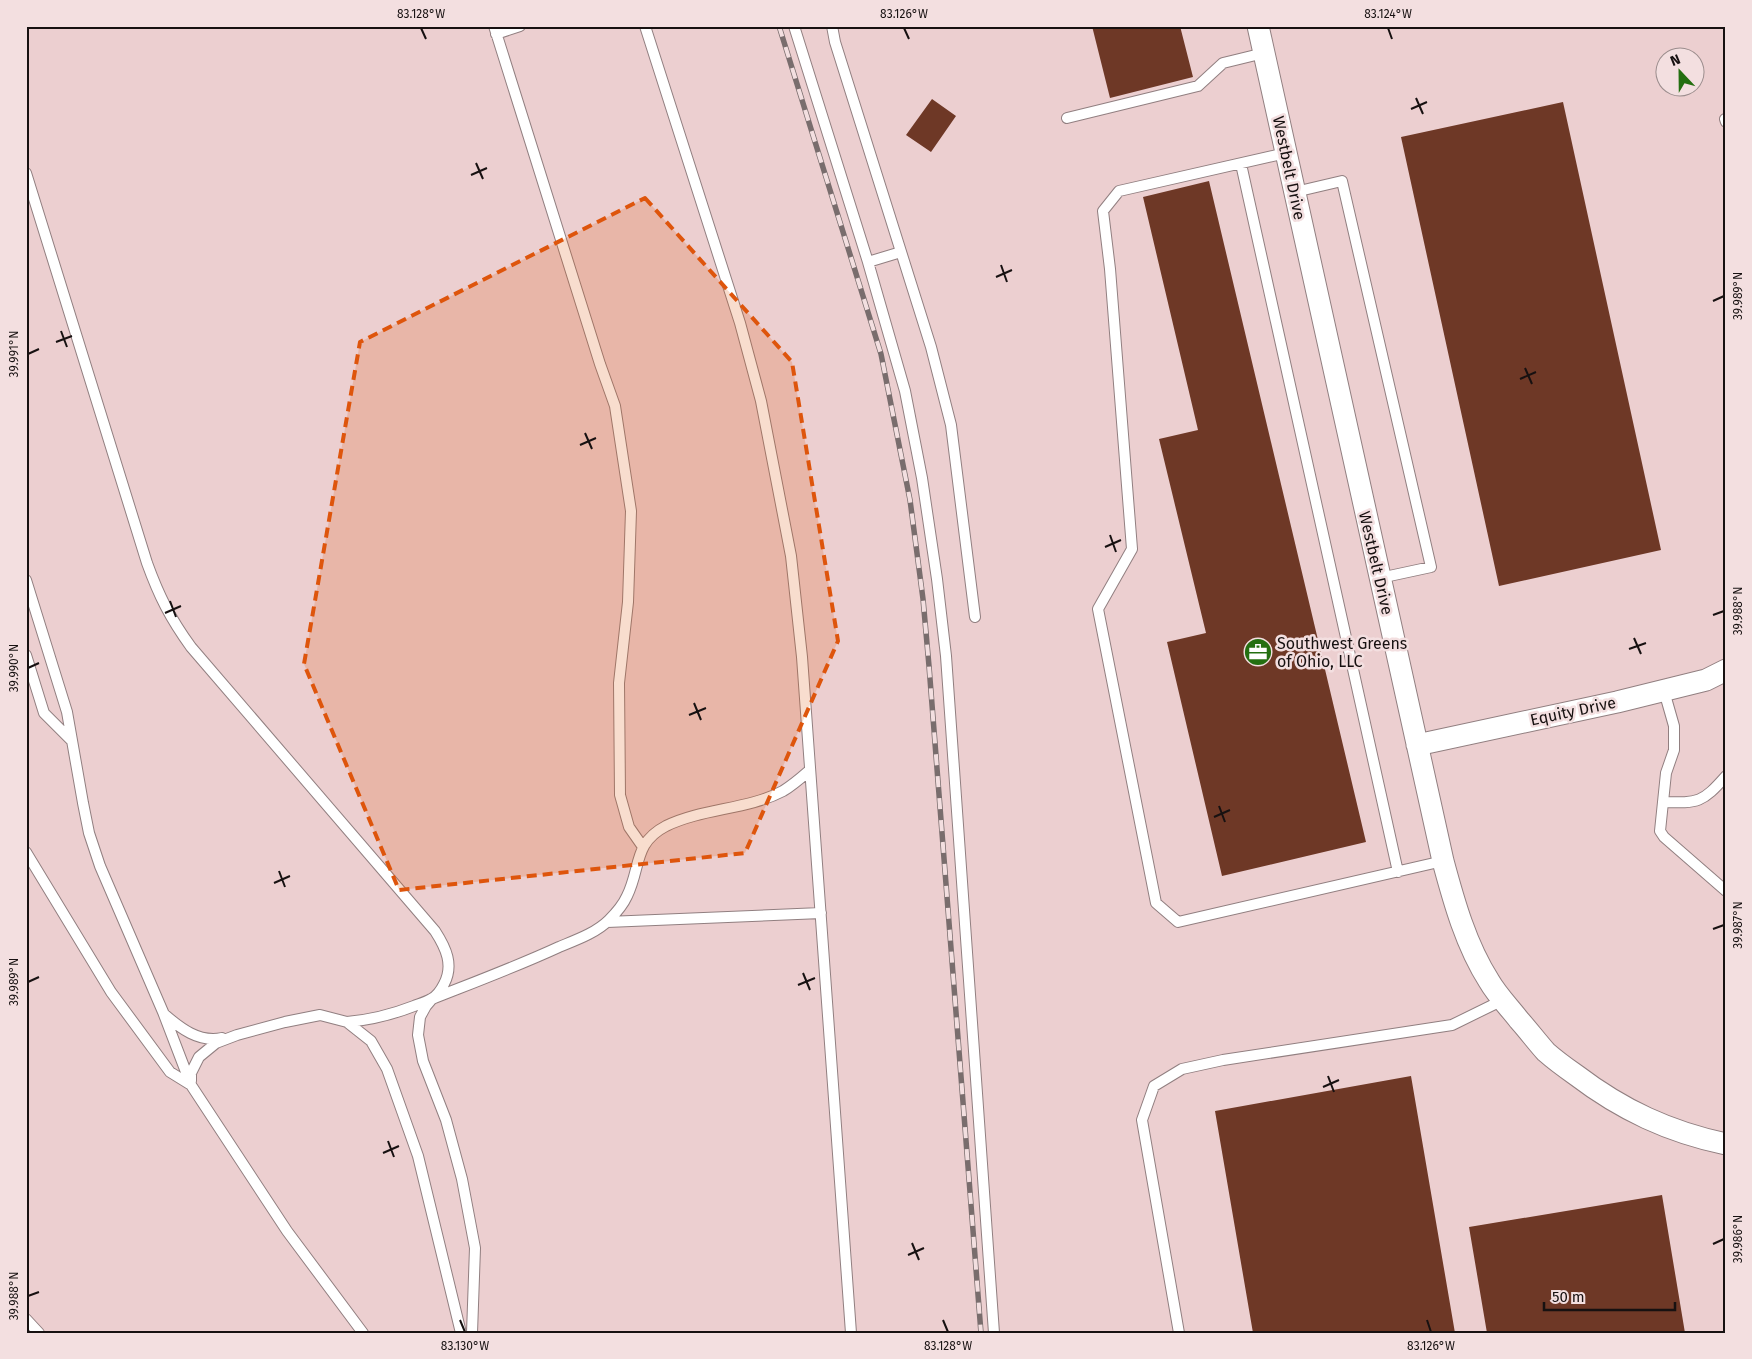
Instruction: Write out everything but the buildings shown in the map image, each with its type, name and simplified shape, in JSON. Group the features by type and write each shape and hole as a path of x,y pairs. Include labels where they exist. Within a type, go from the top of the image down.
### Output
{"street":[{"name":"Westbelt Drive","path":"1258,26 1443,861 1475,955 1489,981 1547,1053 1593,1088 1640,1116 1675,1130 1725,1146"},
{"name":"Equity Drive","path":"1418,745 1706,680 1726,670"}],"lane":[{"path":"520,26 495,30 600,364 615,406 631,511 628,602 619,683 620,795 629,826 643,847"},
{"path":"645,26 737,314 761,401 776,470 791,556 802,657 851,1333"},
{"path":"794,26 868,262 905,391 922,478 946,656 994,1333"},
{"path":"832,26 840,59 931,348 952,425 975,617"},
{"path":"1066,118 1198,86 1223,63 1264,53"},
{"path":"1286,153 1119,191 1103,211 1110,269 1132,549 1098,609 1156,903 1178,922 1443,861"},
{"path":"1241,164 1398,872"},
{"path":"26,173 147,563 159,596 174,624 191,647 442,942 447,952 448,972 440,991 426,1006 420,1017 418,1034 423,1061 446,1120 462,1179 475,1248 472,1333"},
{"path":"1295,192 1342,181 1431,567 1380,578"},
{"path":"868,262 901,252"},
{"path":"26,580 67,712 90,833 100,866 191,1085 287,1231 362,1333"},
{"path":"26,655 44,712 71,740"},
{"path":"1664,690 1674,726 1674,750 1666,773 1660,831 1664,837 1726,891"},
{"path":"191,1085 191,1073 199,1057 216,1043 284,1022 320,1015 346,1022 369,1020 392,1014 549,952 590,932 607,922 628,895 637,860 643,847 652,835 666,826 688,818 759,800 783,790 810,770"},
{"path":"1663,802 1689,803 1700,800 1708,796 1726,776"},
{"path":"26,852 112,992 170,1072 191,1085"},
{"path":"607,922 821,913"},
{"path":"1179,1333 1142,1120 1154,1086 1182,1069 1222,1060 1452,1025 1503,1000"},
{"path":"162,1012 184,1030 198,1036 215,1039 238,1035"},
{"path":"346,1022 371,1041 388,1069 418,1156 461,1333"},
{"path":"26,1318 38,1333"}],"highlighted area":[{"path":"645,198 792,362 838,641 745,853 399,890 304,664 360,342"}],"shaded area":[{"path":"26,26 1726,26 1726,1333 26,1333"}],"railway":[{"path":"779,26 881,354 910,500 923,599 929,666 981,1333"}],"place":[{"name":"Southwest Greens of Ohio, LLC","path":"1258,652"}]}
